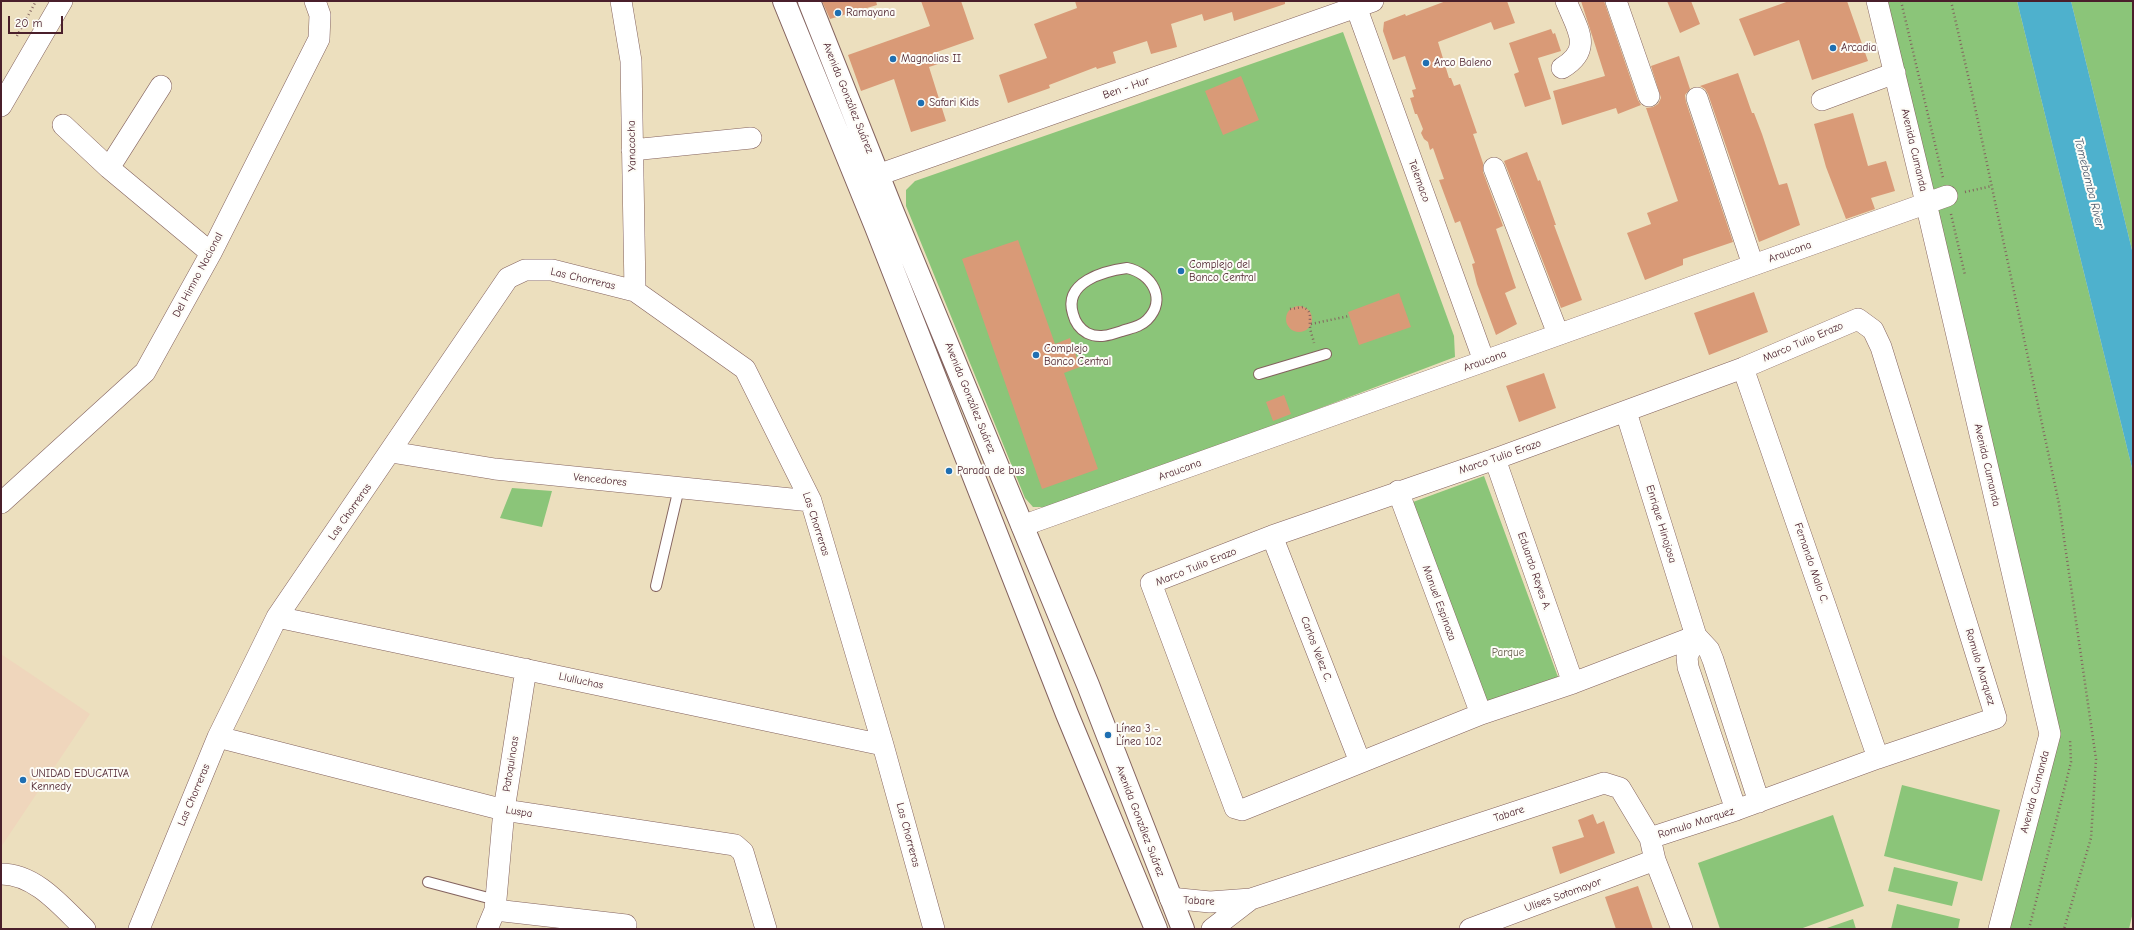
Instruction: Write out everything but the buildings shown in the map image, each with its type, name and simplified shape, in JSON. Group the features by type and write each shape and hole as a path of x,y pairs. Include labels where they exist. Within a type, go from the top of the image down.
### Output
{"main road":[{"name":"Avenida González Suárez","path":"784,1 876,228 1067,714 1156,929"},
{"name":"Avenida González Suárez","path":"809,1 878,175 1088,686 1183,929"}],"street":[{"path":"1,106 62,1"},
{"name":"Del Himno Nacional","path":"1,502 145,372 211,252 319,39 320,15 315,1"},
{"name":"Yanacocha","path":"621,1 631,61 635,291"},
{"path":"1562,68 1574,61 1580,51 1581,39 1566,1"},
{"path":"1616,1 1649,96"},
{"name":"Avenida Cumanda","path":"1876,1 1896,73 2050,734 1999,929"},
{"name":"Ben - Hur","path":"878,175 1361,3"},
{"name":"Telemaco","path":"1361,3 1484,361"},
{"path":"1822,100 1896,73"},
{"path":"109,168 161,86"},
{"path":"1697,98 1753,264"},
{"path":"63,125 109,168 211,252"},
{"path":"632,150 751,138"},
{"path":"1494,168 1558,334"},
{"name":"Araucana","path":"1022,526 1947,196"},
{"name":"Las Chorreras","path":"139,929 218,737 278,616 508,278 525,270 552,270 635,291 745,369 810,501 883,745 934,929"},
{"name":"Marco Tulio Erazo","path":"1696,636 1573,683 1481,714 1242,810 1235,808 1151,583 1272,536 1626,412 1743,368 1858,319"},
{"name":"Romulo Marquez","path":"1650,838 1736,810 1878,758 1996,718 1881,347 1873,330 1858,319"},
{"name":"Fernando Malo C.","path":"1743,368 1878,758"},
{"name":"Enrique Hinojosa","path":"1626,412 1696,636 1709,650 1713,660 1759,802"},
{"name":"Vencedores","path":"391,452 496,469 810,501"},
{"name":"Eduardo Reyes A.","path":"1495,459 1573,683"},
{"name":"Manuel Espinoza","path":"1398,491 1481,714"},
{"name":"Carlos Velez C.","path":"1272,536 1360,762"},
{"name":"Llulluchas","path":"278,616 883,745"},
{"path":"1696,636 1687,656 1688,667 1736,810"},
{"name":"Patoquinoas","path":"487,929 496,905 504,810 526,669"},
{"name":"Luspa","path":"218,737 504,810 735,845 743,852 766,929"},
{"name":"Tabare","path":"1170,898 1210,902 1251,899 1604,783 1620,788 1650,838 1656,860 1682,929"},
{"name":"Ulises Sotomayor","path":"1470,929 1656,860"},
{"path":"1,874 26,880 47,892 85,929"},
{"name":"Tabare","path":"1212,929 1251,899"},
{"path":"496,905 626,925"}],"lane":[{"path":"1127,268 1137,270 1146,276 1152,284 1156,294 1156,304 1147,320 1130,329 1106,336 1096,336 1084,330 1074,320 1071,310 1072,299 1076,290 1083,282 1092,277 1117,269 1127,268"},
{"path":"1259,374 1326,354"},
{"path":"656,586 679,488"},
{"path":"428,882 496,905"}],"path":[{"path":"15,39 36,1"},
{"path":"1951,1 1992,186 2059,504 2096,759 2091,838 2064,929"},
{"path":"1947,196 1992,186"},
{"path":"1290,309 1298,306 1306,309 1311,316 1310,324 1316,346"},
{"path":"1310,324 1349,316"}],"shaded area":[{"name":"UNIDAD EDUCATIVA Kennedy","path":"1,654 90,714 1,847"}],"green space":[{"path":"1877,1 2017,1 2133,472 2133,912 2129,929 2003,929 2050,734"},
{"path":"2071,1 2133,1 2133,254"},
{"name":"Complejo del Banco Central","path":"1343,32 1454,336 1455,357 1278,424 1045,507 1033,507 1025,498 906,206 906,190 915,181"},
{"name":"Parque","path":"1484,476 1558,677 1485,704 1413,502"},
{"path":"512,488 552,491 542,527 500,518"},
{"path":"1902,785 2000,810 1982,881 1884,856"},
{"path":"1833,815 1864,906 1800,929 1720,929 1698,863"},
{"path":"1894,867 1958,882 1952,906 1888,891"},
{"path":"1897,904 1960,919 1958,929 1891,929"},
{"path":"1853,919 1856,929 1824,929"}],"water":[{"name":"Tomebamba River","path":"2017,1 2071,1 2133,254 2133,472"}],"place":[{"name":"Ramayana","path":"838,13"},
{"name":"Arcadia","path":"1833,48"},
{"name":"Magnolias II","path":"893,59"},
{"name":"Arco Baleno","path":"1426,63"},
{"name":"Safari Kids","path":"921,103"},
{"name":"Complejo del Banco Central","path":"1181,271"},
{"name":"Complejo Banco Central","path":"1036,355"},
{"name":"Parada de bus","path":"949,471"},
{"name":"Línea 3 - Línea 102","path":"1108,735"},
{"name":"UNIDAD EDUCATIVA Kennedy","path":"23,780"}]}
